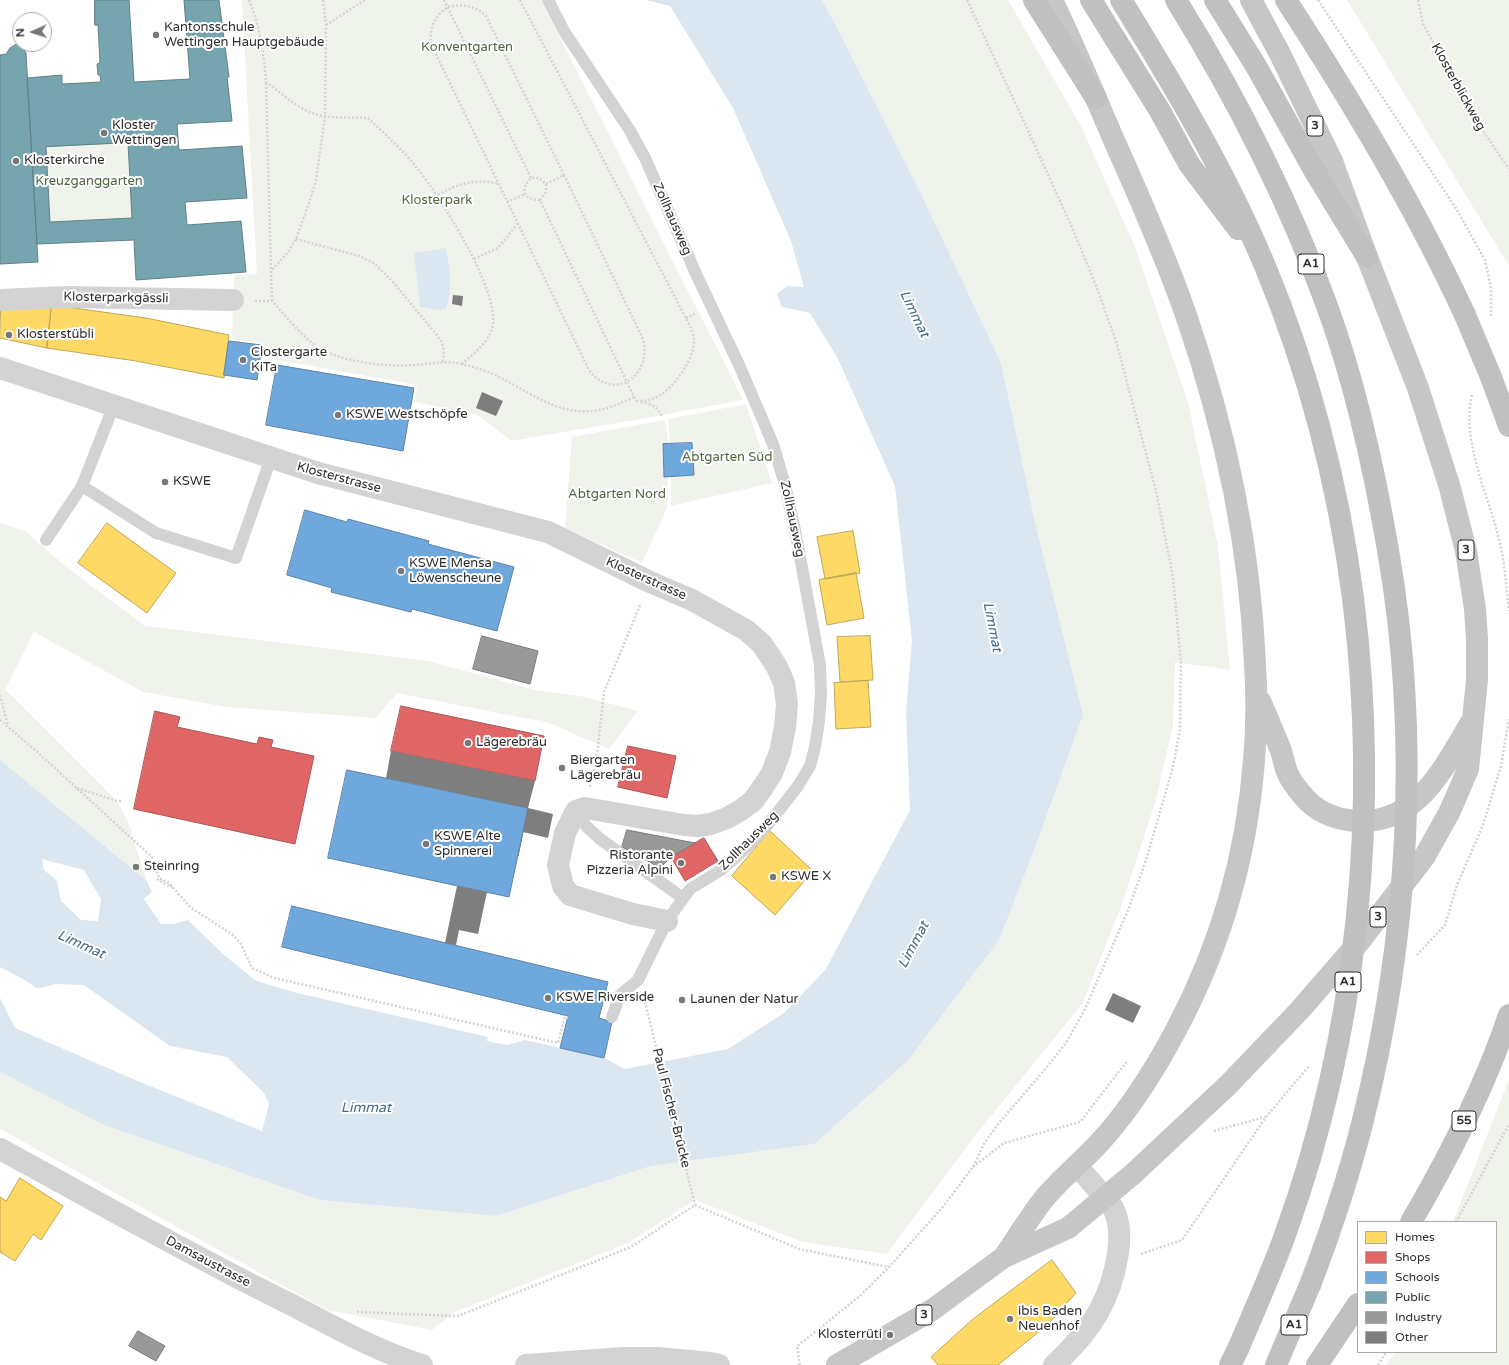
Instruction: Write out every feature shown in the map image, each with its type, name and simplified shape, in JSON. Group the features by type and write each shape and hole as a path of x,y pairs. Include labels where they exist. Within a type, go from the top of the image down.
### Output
{"highway":[{"path":"1034,0 1096,98"},
{"path":"1090,0 1156,105 1189,164 1265,266"},
{"name":"A1","path":"1121,0 1211,152 1239,208 1265,266 1287,322 1324,441 1338,502 1353,598 1362,687 1365,750 1364,811 1358,895 1346,996 1335,1055 1321,1115 1304,1174 1277,1255 1234,1357"},
{"name":"A1","path":"1176,0 1221,76 1251,131 1279,189 1319,286 1347,369 1364,431 1378,493 1398,619 1404,684 1406,812 1396,937 1382,1033 1362,1125 1344,1187 1310,1285 1276,1365"},
{"path":"1215,0 1256,66 1314,170 1367,257"},
{"path":"1286,0 1332,72 1394,175 1434,250 1465,315 1491,377 1509,426"},
{"name":"55","path":"1412,1221 1441,1167 1475,1098 1509,1015"},
{"path":"1317,1365 1357,1305"}],"main road":[{"name":"3","path":"1004,1257 1044,1199 1103,1139 1133,1100 1176,1030 1195,993 1216,939 1233,884 1244,834 1254,759 1256,692 1254,624 1246,558 1234,489 1216,411 1187,317 1168,265 1142,201 1052,0"},
{"name":"3","path":"837,1365 932,1310 1004,1257 1068,1228 1105,1198 1228,1085 1299,1011 1364,936 1425,856 1450,811 1468,768 1477,680 1477,631 1465,544 1450,488 1418,388 1367,257 1332,161 1251,0"},
{"path":"1256,692 1281,750 1288,774 1304,797 1316,808 1327,815 1343,820 1358,822 1393,816 1415,802 1434,782 1474,718"}],"street":[{"name":"Klosterparkgässli","path":"0,300 66,297 233,300"},
{"name":"Klosterstrasse","path":"0,368 318,473 548,532 650,582 692,600 746,630 762,644 777,667 784,683 787,704 785,727 780,752 772,773 753,800 741,810 727,818 711,824 697,826 580,809"},
{"path":"580,809 565,833 558,865 564,886 570,895 633,914 667,921"},
{"name":"Damsaustrasse","path":"0,1149 256,1288 374,1346 403,1359 422,1365"},
{"path":"1054,1365 1068,1352 1091,1325 1105,1301 1115,1269 1119,1244 1118,1224 1113,1207 1077,1166"},
{"path":"526,1365 624,1358 710,1363 718,1365"}],"lane":[{"name":"Zollhausweg","path":"548,0 564,31 629,129 645,158 697,276 740,367 773,444 785,485 795,530 820,665 820,721 810,766 806,773 785,804 761,832 721,870 690,889 667,921 638,980 620,995 612,1018"},
{"path":"46,540 82,486 114,405"},
{"path":"82,486 156,533 236,558 271,458"},
{"path":"580,809 586,826 600,839 683,898"}],"path":[{"path":"249,0 261,38 266,82 272,301 310,341 319,348 338,356 366,362 413,365 443,361 462,364 498,376 537,398 567,410 588,412 602,410 613,407 634,397"},
{"path":"271,271 288,252 296,239 316,180 325,116 326,25 323,0"},
{"path":"326,25 365,0"},
{"path":"444,0 531,178"},
{"path":"520,0 691,328 694,340 693,350 677,380 665,392 648,400 636,401"},
{"path":"800,1365 797,1346 861,1295 889,1267 942,1208 973,1167 985,1142 1066,1042 1085,1009 1129,908 1147,857 1173,767 1180,729 1181,663 1173,577 1156,491 1116,341 1096,283 1024,120 967,0"},
{"path":"1318,0 1457,210 1481,253 1491,288 1491,318"},
{"name":"Klosterblickweg","path":"1418,0 1423,24 1483,131 1509,169"},
{"path":"466,6 474,8 486,16 564,175 643,339 646,356 643,364 635,377 621,384 606,382 596,378 589,370 432,46 430,40 432,25 435,19 448,7 466,6"},
{"path":"266,82 315,114 325,116 368,118 411,160 438,195 474,259 488,290 493,311 493,325 489,336 484,344 462,364"},
{"path":"546,184 564,175"},
{"path":"531,178 539,178 546,184 546,192 540,200"},
{"path":"525,194 525,186 531,178"},
{"path":"438,195 460,184 483,182 498,184"},
{"path":"525,194 532,199 540,200"},
{"path":"507,202 525,194"},
{"path":"540,200 636,401 655,406 659,409 662,418"},
{"path":"474,259 498,248 518,224"},
{"path":"296,239 359,256 374,263 393,282 441,340 444,350 443,361"},
{"path":"233,300 272,301"},
{"path":"686,318 699,312"},
{"path":"1468,416 1473,450 1499,537 1509,611"},
{"path":"580,809 598,746 604,692 650,582"},
{"path":"0,695 8,726"},
{"path":"0,720 153,858 158,878 169,883 190,907 233,935 241,944 252,968 274,978 558,1043 564,1017 568,1018"},
{"path":"75,787 117,801 122,801"},
{"name":"Paul Fischer-Brücke","path":"649,1019 695,1205"},
{"path":"973,1167 1004,1143 1080,1122 1128,1060"},
{"path":"1115,1269 1136,1256 1182,1240 1266,1117"},
{"path":"1457,1221 1509,1124"},
{"path":"353,1312 458,1316 631,1247 695,1205 799,1249 889,1267"},
{"path":"1378,1365 1385,1353"}],"green space":[{"name":"Klosterpark","path":"242,0 541,0 743,400 511,441 478,415 414,402 417,385 262,357 264,344 232,339 234,275 257,274"},
{"path":"822,0 1008,0 1081,126 1135,247 1188,402 1218,546 1230,670 1175,662 1173,725 1156,800 1122,904 1082,1004 974,1137 887,1254 802,1242 695,1200 628,1243 455,1312 432,1330 327,1310 0,1129 0,1072 104,1125 320,1200 496,1216 651,1166 814,1144 999,940 1035,848 1083,715 1036,527 1001,363"},
{"path":"1347,0 1509,0 1509,266"},
{"name":"Kreuzganggarten","path":"128,143 132,218 50,222 46,147"},
{"name":"Abtgarten Süd","path":"746,404 772,483 671,506 671,476 694,475 692,443 670,444 668,419"},
{"name":"Abtgarten Nord","path":"665,420 669,444 663,444 664,476 668,476 667,508 642,563 565,528 572,437"},
{"path":"0,523 25,531 70,570 145,626 428,661 535,690 585,697 638,711 609,749 549,723 397,693 376,718 227,707 143,692 34,632 5,689 117,801 129,824 146,880 0,760"},
{"path":"1509,1079 1509,1365 1386,1365 1394,1353 1497,1353 1497,1221 1453,1221"}],"water":[{"name":"Limmat","path":"646,0 822,0 920,192 1001,363 1036,527 1083,715 1035,848 999,940 908,1060 814,1144 651,1166 496,1216 320,1200 104,1125 0,1072 0,998 15,1028 140,1082 262,1131 269,1104 264,1093 227,1057 170,1046 84,985 55,984 38,989 0,967 0,760 146,880 152,892 144,899 161,924 174,924 188,920 223,954 256,981 297,993 488,1037 487,1041 507,1045 525,1040 604,1058 625,1069 728,1049 784,1013 826,969 910,810 906,712 912,640 895,486 837,357 810,313 782,307 777,294 787,286 804,287 791,241 733,108 670,6","holes":["42,859 84,870 101,899 98,921 81,920 61,901 57,881 44,870"]},
{"path":"446,248 450,271 450,294 446,309 438,310 420,307 414,253"}],"building: Homes":[{"path":"52,305 146,318 229,335 224,378 136,361 47,348"},
{"path":"1,308 51,308 47,348 0,338"},
{"path":"107,523 176,573 147,613 78,563"},
{"path":"853,531 860,573 825,579 817,537"},
{"path":"856,573 864,618 827,625 819,580"},
{"path":"870,636 873,680 840,682 837,637"},
{"path":"868,681 871,727 836,729 834,683"},
{"path":"770,831 813,871 775,915 732,876"},
{"path":"20,1178 63,1206 41,1240 33,1234 15,1261 0,1252 0,1197 6,1201"},
{"path":"1052,1260 1076,1293 1047,1325 998,1365 938,1365 931,1357 973,1319"}],"building: Shops":[{"name":"Lägerebräu","path":"401,706 544,736 535,781 391,751"},
{"path":"155,711 180,717 177,727 257,744 259,737 273,740 271,747 314,756 295,844 134,809"},
{"path":"628,746 676,756 667,798 618,787"},
{"path":"463,795 528,808 518,856 453,843"},
{"path":"704,838 718,861 685,881 671,857"}],"building: Schools":[{"name":"Clostergarte KiTa","path":"229,341 262,345 257,380 224,375"},
{"name":"KSWE Westschöpfe","path":"277,365 414,388 403,451 266,425"},
{"path":"692,443 694,475 664,477 663,444"},
{"name":"KSWE Mensa Löwenscheune","path":"305,510 347,522 348,519 429,541 428,544 514,567 497,631 412,609 411,612 331,592 332,588 287,575"},
{"name":"KSWE Alte Spinnerei","path":"347,770 528,808 509,897 328,858"},
{"name":"KSWE Riverside","path":"292,906 608,982 599,1018 612,1022 604,1058 560,1048 568,1016 282,947"}],"building: Public":[{"name":"Kloster Wettingen","path":"95,0 129,0 134,82 190,79 184,0 219,0 229,77 227,77 232,121 177,124 179,150 242,146 247,198 185,202 187,225 241,221 246,272 136,280 134,240 37,244 27,78 62,75 62,84 101,82 100,75 98,75 97,64 100,63 98,25 95,25","holes":["128,143 132,218 50,222 46,147"]},
{"name":"Klosterkirche","path":"12,47 12,52 26,53 38,262 0,264 0,55 6,54"}],"building: Industry":[{"path":"482,636 538,651 530,684 473,669"},
{"path":"627,830 695,843 671,857 660,868 622,847"},
{"path":"138,1331 165,1346 156,1361 129,1346"}],"building: Other":[{"path":"453,295 463,296 462,306 452,304"},
{"path":"482,392 503,401 496,416 476,408"},
{"path":"391,751 535,781 528,808 386,778"},
{"path":"528,808 553,814 548,838 523,832"},
{"path":"457,886 487,892 478,934 459,930 456,945 445,943"},
{"path":"1113,993 1141,1006 1133,1023 1105,1010"}],"place":[{"name":"Kantonsschule Wettingen Hauptgebäude","path":"156,35"},
{"name":"Kloster Wettingen","path":"104,133"},
{"name":"Klosterkirche","path":"16,161"},
{"name":"Klosterstübli","path":"9,335"},
{"name":"Clostergarte KiTa","path":"243,360"},
{"name":"KSWE Westschöpfe","path":"338,415"},
{"name":"KSWE","path":"165,482"},
{"name":"KSWE Mensa Löwenscheune","path":"401,571"},
{"name":"Lägerebräu","path":"468,743"},
{"name":"Biergarten Lägerebräu","path":"562,768"},
{"name":"KSWE Alte Spinnerei","path":"426,844"},
{"name":"Ristorante Pizzeria Alpini","path":"681,863"},
{"name":"Steinring","path":"136,867"},
{"name":"KSWE X","path":"773,877"},
{"name":"KSWE Riverside","path":"548,998"},
{"name":"Launen der Natur","path":"682,1000"},
{"name":"ibis Baden Neuenhof","path":"1010,1319"},
{"name":"Klosterrüti","path":"890,1335"}],"park label":[{"name":"Konventgarten","path":"467,48"}]}
